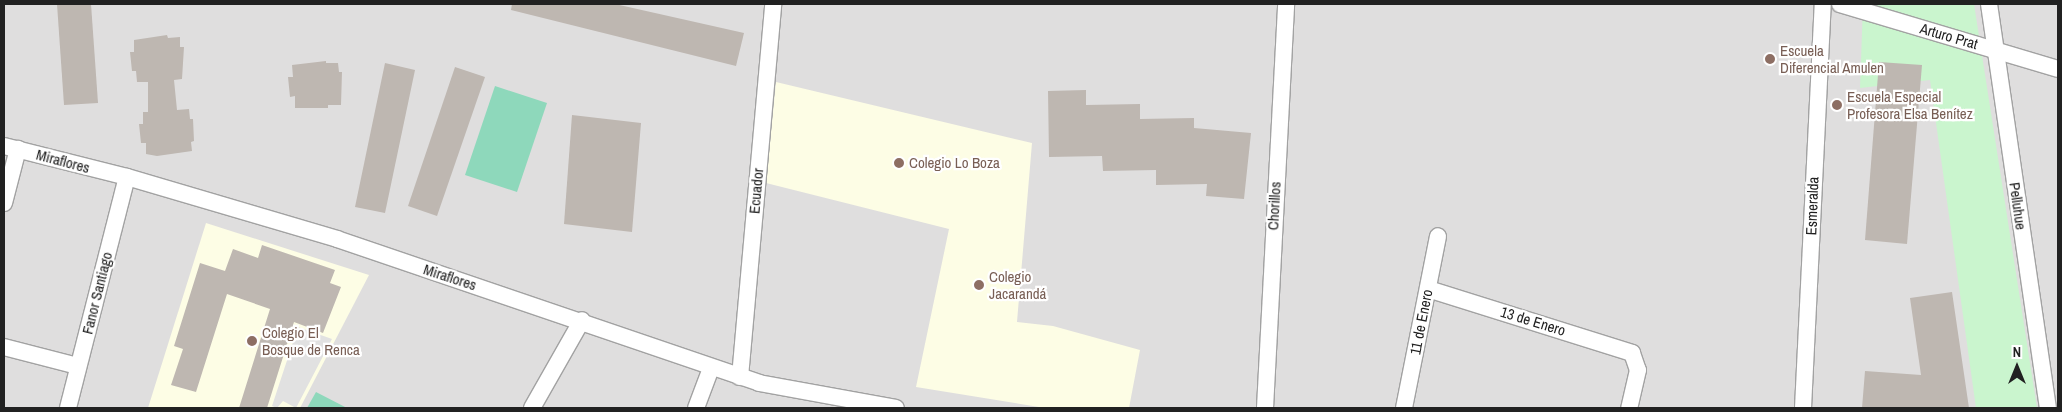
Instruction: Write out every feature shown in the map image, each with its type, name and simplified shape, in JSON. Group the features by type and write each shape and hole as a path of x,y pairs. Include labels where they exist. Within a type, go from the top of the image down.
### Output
{"street":[{"name":"Ecuador","path":"740,377 773,4"},
{"name":"Chorillos","path":"1265,408 1286,4"},
{"name":"Esmeralda","path":"1803,408 1823,4"},
{"name":"Arturo Prat","path":"1840,4 2058,69"},
{"name":"Pelluhue","path":"1989,4 2048,408"},
{"name":"Miraflores","path":"11,147 127,178 328,236 582,320 740,377 786,390 896,408"},
{"path":"4,203 11,147"},
{"name":"Fanor Santiago","path":"68,408 127,178"},
{"name":"11 de Enero","path":"1404,408 1438,236"},
{"name":"13 de Enero","path":"1428,289 1626,350 1636,358 1638,370 1629,408"},
{"path":"532,408 582,320"},
{"path":"4,347 78,366"},
{"path":"696,408 711,368"}],"shaded area":[{"path":"4,4 2058,4 2058,408 4,408"},
{"path":"776,82 1032,143 1017,322 1053,326 1140,350 1129,408 1045,408 916,387 949,229 766,183"},
{"name":"Colegio El Bosque de Renca","path":"206,223 369,275 300,408 148,408"},
{"path":"298,327 332,339 296,408 283,401 277,408 272,406"}],"green space":[{"path":"1863,4 1974,4 2037,408 1976,408 1930,80 1860,88"},
{"path":"495,86 547,103 517,192 465,175"},
{"path":"316,392 347,408 307,408"}],"building":[{"path":"57,4 91,4 98,103 64,105"},
{"path":"512,4 615,4 744,33 736,66 511,10"},
{"path":"167,35 168,38 180,37 180,47 184,47 182,79 174,80 177,110 189,109 190,119 193,119 194,141 191,142 192,151 157,156 146,154 146,143 141,143 139,124 143,124 143,112 148,112 148,82 137,82 136,71 132,71 130,52 134,52 134,40"},
{"path":"326,61 326,63 338,63 339,72 342,72 341,105 328,105 328,108 295,108 295,96 290,97 288,77 293,77 292,65"},
{"path":"1879,62 1922,65 1907,244 1865,240"},
{"path":"385,63 415,70 385,213 355,207"},
{"path":"455,67 485,77 437,216 408,206"},
{"path":"1086,90 1086,105 1140,104 1140,119 1194,118 1194,128 1251,133 1244,199 1206,196 1207,184 1156,185 1156,170 1103,171 1102,156 1049,157 1048,91"},
{"path":"572,115 641,123 632,232 564,224"},
{"path":"262,245 335,270 330,283 341,287 323,333 294,322 267,408 239,408 270,309 227,294 196,392 171,385 183,349 174,346 200,263 225,271 233,249 258,258"},
{"path":"1952,292 1969,408 1862,408 1865,371 1921,375 1910,298"}],"place":[{"name":"Escuela Diferencial Amulen","path":"1770,59"},
{"name":"Escuela Especial Profesora Elsa Benítez","path":"1837,105"},
{"name":"Colegio Lo Boza","path":"899,163"},
{"name":"Colegio Jacarandá","path":"979,285"},
{"name":"Colegio El Bosque de Renca","path":"252,341"}]}
